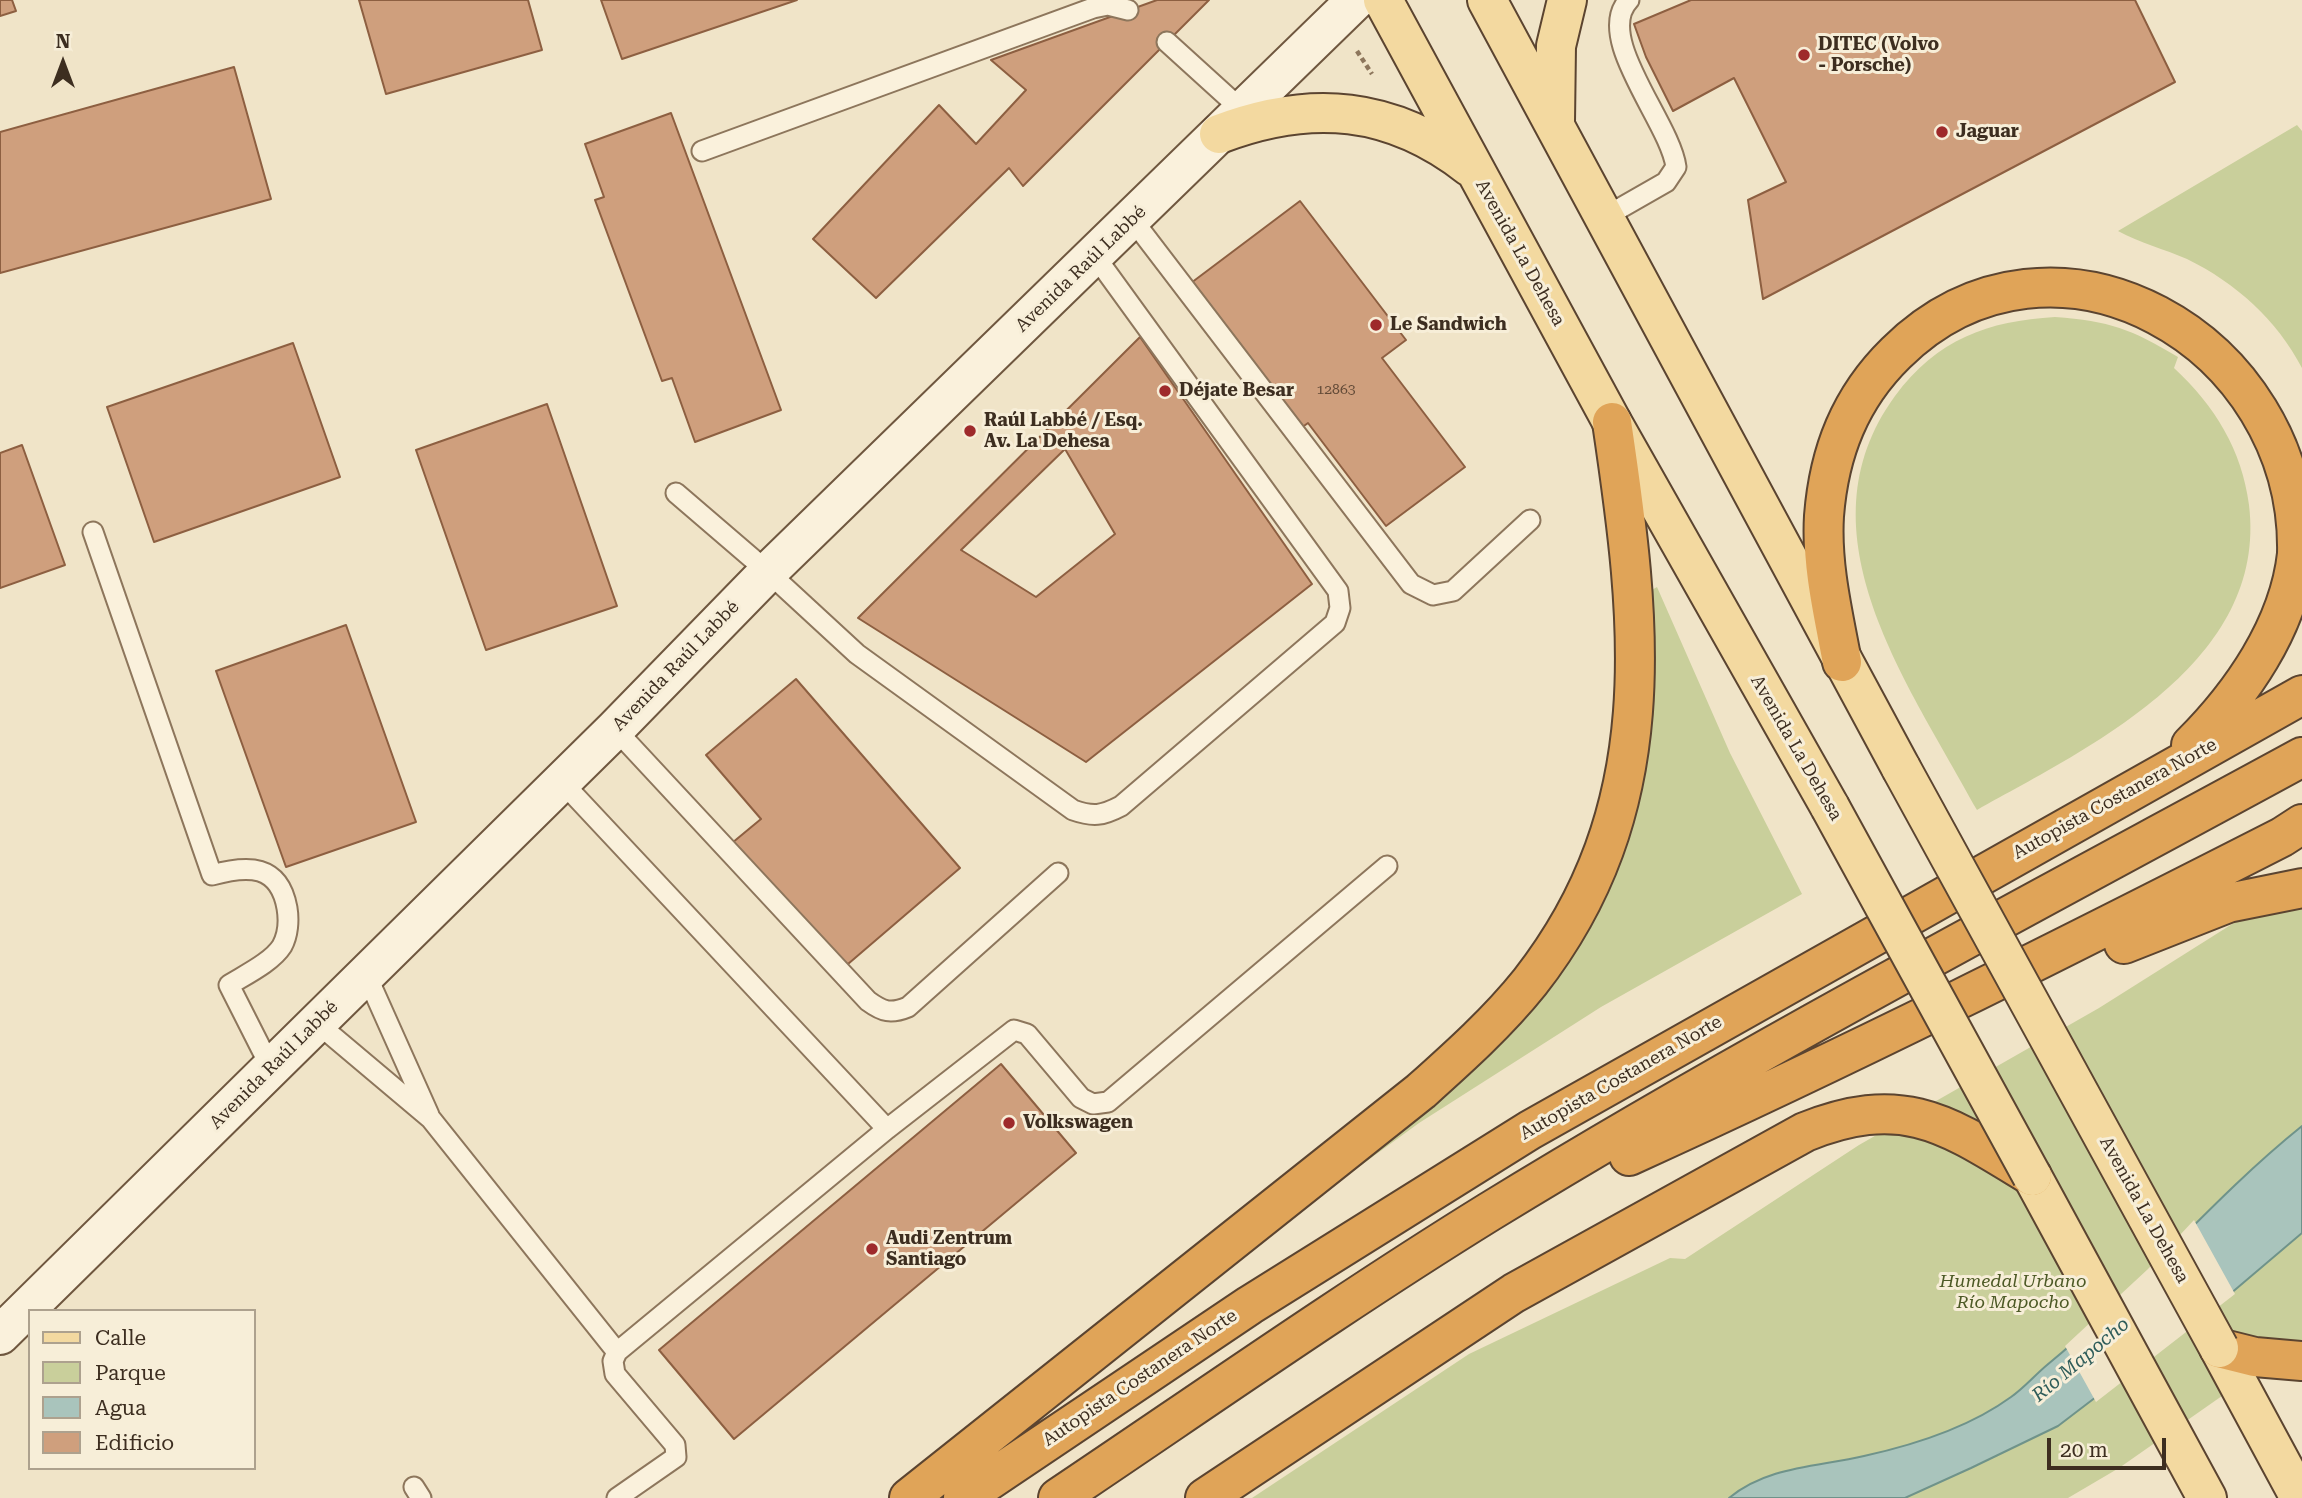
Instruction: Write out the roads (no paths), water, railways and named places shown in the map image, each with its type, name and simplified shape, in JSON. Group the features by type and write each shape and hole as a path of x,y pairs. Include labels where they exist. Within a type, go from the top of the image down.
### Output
{"highway":[{"path":"1842,662 1825,571 1826,496 1839,437 1860,395 1877,373 1927,327 1985,299 2039,288 2060,288 2127,299 2169,316 2185,326 2222,354 2252,387 2274,422 2284,446 2296,496 2296,556 2290,588 2268,643 2228,702 2167,769"},
{"path":"909,1498 1421,1091 1497,1018 1529,983 1556,945 1579,905 1608,836 1628,755 1635,700 1635,607 1612,422"},
{"name":"Autopista Costanera Norte","path":"963,1498 1250,1305 1530,1130 2302,695"},
{"path":"1058,1498 1296,1335 1491,1211 1728,1073 2302,757"},
{"path":"1491,1211 1584,1176 1846,1054 2292,830"},
{"path":"1846,1054 2037,982 2203,911 2254,896 2302,888"},
{"path":"1205,1498 1431,1346 1602,1241 1805,1132 1862,1114 1913,1115 1935,1121 2032,1176"},
{"path":"2219,1348 2255,1357 2302,1361"}],"main road":[{"name":"Avenida Raúl Labbé","path":"0,1335 562,782 768,572 1356,0"},
{"name":"Avenida La Dehesa","path":"1383,0 1612,422 1830,807 2203,1491"},
{"name":"Avenida La Dehesa","path":"1487,0 1842,662 2300,1498"},
{"path":"1555,128 1556,46 1567,0"},
{"path":"1231,122 1326,112 1362,116 1422,135 1474,170"}],"lane":[{"path":"1603,218 1666,182 1676,167 1665,136 1621,45 1618,26 1620,10 1629,0"},
{"path":"702,151 1093,8 1108,5 1128,10"},
{"path":"1167,42 1231,122"},
{"path":"1132,219 1411,583 1433,595 1453,591 1530,520"},
{"path":"676,493 768,572 857,654 1073,810 1091,816 1105,814 1121,806 1335,623 1340,608 1338,591 1095,256"},
{"path":"93,532 212,875 239,867 263,872 283,888 289,921 282,946 229,985 271,1068"},
{"path":"615,729 868,1001 880,1010 893,1013 908,1007 1058,873"},
{"path":"562,782 887,1129"},
{"path":"617,1498 676,1457 675,1445 615,1374 613,1361 617,1352 887,1129 1013,1030 1027,1034 1081,1098 1093,1104 1108,1102 1387,866"},
{"path":"366,974 431,1119"},
{"path":"317,1023 431,1119 617,1352"}],"water":[{"name":"Río Mapocho","path":"2302,1126 2302,1233 2223,1300 2058,1426 1905,1498 1729,1498 1760,1479 1902,1446 1941,1434 1995,1408 2020,1390 2112,1307 2236,1184"}],"place":[{"name":"DITEC (Volvo - Porsche)","path":"1804,55"},
{"name":"Jaguar","path":"1942,132"},
{"name":"Le Sandwich","path":"1376,325"},
{"name":"Déjate Besar","path":"1165,391"},
{"name":"Raúl Labbé / Esq. Av. La Dehesa","path":"970,431"},
{"name":"Volkswagen","path":"1009,1123"},
{"name":"Audi Zentrum Santiago","path":"872,1249"}],"park label":[{"name":"Humedal Urbano Río Mapocho","path":"2013,1292"}]}
